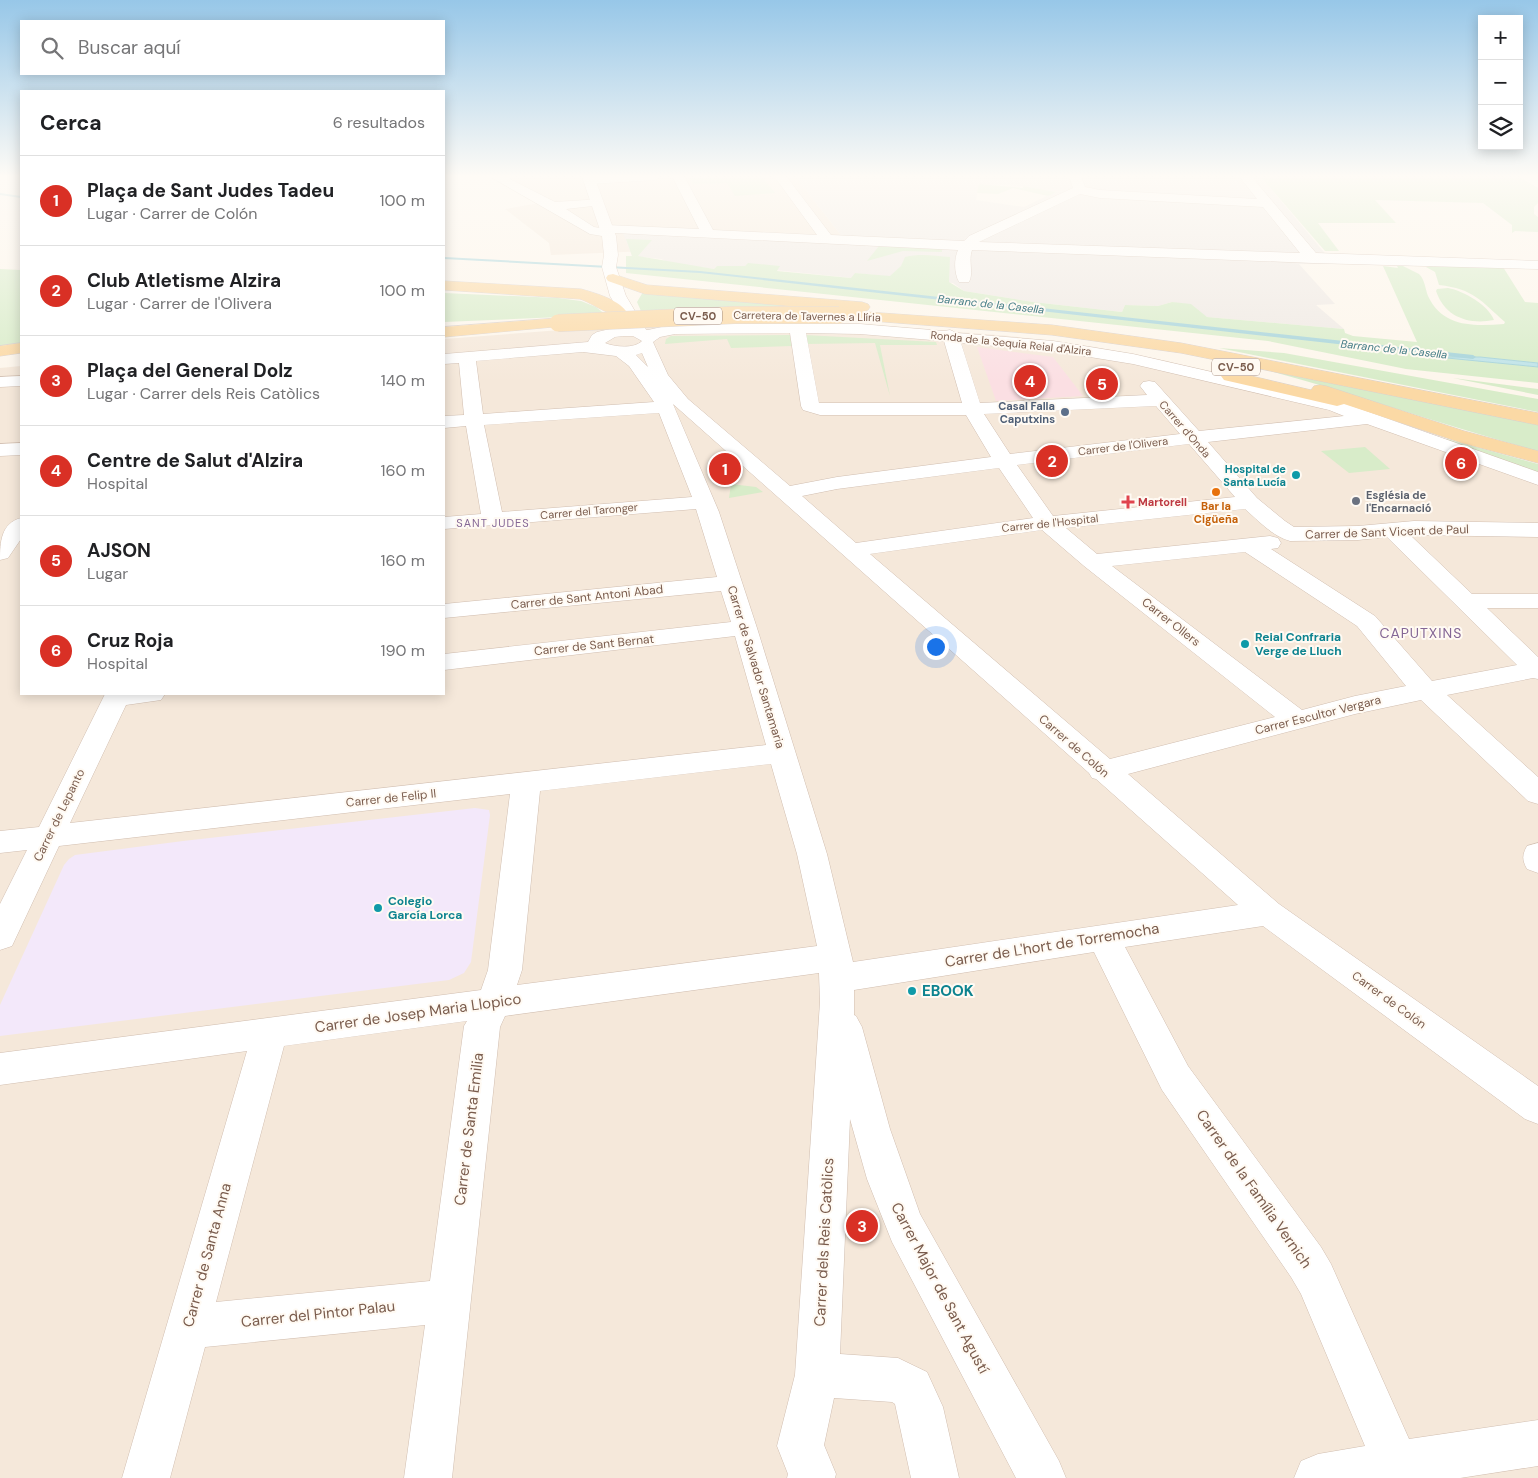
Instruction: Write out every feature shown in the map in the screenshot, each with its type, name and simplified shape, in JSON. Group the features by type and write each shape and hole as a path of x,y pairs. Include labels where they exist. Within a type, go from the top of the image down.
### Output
{"main road":[{"path":"505,288 544,288 604,272 645,289 851,306 981,320 1052,330"},
{"path":"445,285 581,294 618,304"},
{"name":"Carretera de Tavernes a Llíria","path":"445,325 558,323 734,315 839,315 995,326"},
{"name":"Carretera de Tavernes a Llíria","path":"445,332 558,323"},
{"name":"CV-50","path":"995,326 1052,330 1198,350 1538,419"},
{"name":"CV-50","path":"995,326 1111,342 1233,366 1319,390 1469,439 1538,457"},
{"path":"0,351 20,348"},
{"path":"0,355 20,353"},
{"path":"1133,359 1262,382 1338,401 1469,439"},
{"path":"0,362 20,360"}],"street":[{"name":"Carrer de Colón","path":"606,245 604,272 618,304 645,339 658,372 677,399 1102,771 1268,913 1538,1107"},
{"path":"964,279 962,252 967,245 1313,259 1538,265"},
{"path":"1302,245 1313,259"},
{"path":"609,342 618,327 618,304"},
{"path":"797,328 810,406 820,409 972,409 1160,400"},
{"name":"Ronda de la Sequia Reial d'Alzira","path":"445,359 536,352 609,342 634,351 645,339 655,332 675,330 860,329 1053,346 1133,359 1317,401 1530,476"},
{"name":"Carrer Ollers","path":"950,336 972,409 1004,461 1047,523 1092,561 1297,720"},
{"name":"Carrer de Salvador Santamaria","path":"609,342 630,358 642,371 665,407 704,502 745,628 812,854 837,979"},
{"path":"467,358 475,420 492,519"},
{"name":"Carrer d'Onda","path":"1133,359 1134,367 1192,438 1250,502 1290,534"},
{"path":"0,382 20,381"},
{"path":"445,422 665,407"},
{"name":"Carrer de l'Olivera","path":"786,493 1004,461 1192,438 1372,419"},
{"path":"0,450 20,449"},
{"path":"1530,476 1526,485 1538,499"},
{"name":"Carrer del Taronger","path":"445,523 704,502"},
{"name":"Carrer de l'Hospital","path":"850,550 1047,523 1250,502"},
{"path":"0,554 20,525"},
{"name":"Carrer de Sant Vicent de Paul","path":"1092,561 1252,546 1281,542 1288,539 1290,534 1393,531 1414,528 1538,530"},
{"path":"1393,531 1537,670"},
{"path":"1252,546 1366,621 1416,681 1428,689 1538,794"},
{"path":"0,554 20,554"},
{"name":"Carrer de Sant Antoni Abad","path":"445,611 731,583"},
{"path":"1467,601 1538,601"},
{"name":"Carrer de Sant Bernat","path":"445,662 745,628"},
{"name":"Carrer Escultor Vergara","path":"1102,771 1297,720 1428,689 1537,670"},
{"path":"117,696 134,695"},
{"name":"Carrer de Lepanto","path":"0,937 117,696"},
{"name":"Carrer de Felip II","path":"0,842 783,753"},
{"name":"Carrer de Santa Emilia","path":"428,1478 482,1026 494,1003 504,970 526,783"},
{"path":"1538,854 1538,860"},
{"name":"Carrer de L'hort de Torremocha","path":"837,979 1268,913"},
{"name":"Carrer de la Família Vernich","path":"1103,937 1175,1078 1306,1262 1320,1288 1397,1471"},
{"name":"Carrer de Josep Maria Llopico","path":"0,1069 494,1003 837,979"},
{"name":"Carrer dels Reis Catòlics","path":"811,1478 812,1474 800,1446 817,1375 837,979"},
{"name":"Carrer Major de Sant Agustí","path":"837,979 872,1134 892,1196 906,1228 1042,1478"},
{"name":"Carrer de Santa Anna","path":"146,1478 270,1033"},
{"name":"Carrer del Pintor Palau","path":"188,1327 448,1301"},
{"path":"817,1375 898,1380 911,1388 920,1407 935,1478"},
{"path":"1318,1478 1397,1471 1538,1443"}],"shaded area":[{"path":"549,245 794,245 551,255"},
{"path":"628,245 1318,245 1334,264 1299,264 1335,304 1316,305 1344,329 1207,317 1197,311 1172,302 1158,306 1125,305 1122,312 1033,302 964,291 953,283 855,273 852,278 736,266 734,268 717,266 714,269 669,263 661,259 632,256"},
{"path":"769,322 845,323 1010,336 1095,347 1167,361 1538,475 1538,1478 0,1478 0,368 20,366 20,695 445,695 445,339 574,329"},
{"path":"977,347 1053,357 1083,396 996,401"},
{"path":"475,808 489,810 490,815 471,962 464,973 449,980 0,1036 0,1005 64,865 75,855"}],"green space":[{"path":"628,245 648,245 638,256 714,269 717,266 745,266 748,263 780,266 777,271 851,278 855,273 890,276 901,266 905,257 922,255 950,257 949,282 964,291 1033,302 1122,312 1125,305 1158,306 1172,302 1191,304 1207,317 1344,329 1345,333 1353,336 1417,342 1383,266 1398,268 1397,266 1403,266 1419,274 1424,281 1428,296 1442,314 1460,323 1482,325 1504,324 1505,322 1483,302 1469,293 1439,285 1435,272 1426,267 1435,265 1503,267 1525,302 1538,303 1538,363 1480,357 1443,357 1538,367 1538,383 1406,369 1268,341 626,273 626,256 632,256"},
{"path":"1320,245 1334,245 1339,251 1325,251"},
{"path":"879,246 942,249 942,252 903,251 867,261"},
{"path":"0,269 20,270 20,344 0,346"},
{"path":"1448,288 1461,292 1481,304 1487,309 1494,320 1467,320 1451,313 1440,300 1436,291 1437,289"},
{"path":"643,292 869,311 814,309 641,311 637,302"},
{"path":"445,293 558,298 581,301 596,307 606,315 445,322"},
{"path":"790,335 792,346 731,348 727,339 665,344 666,339 671,336"},
{"path":"805,335 936,342 937,345 880,345 890,396 875,343 805,344"},
{"path":"1219,348 1284,353 1538,399 1538,412"},
{"path":"1270,371 1538,425 1538,451 1337,390"},
{"path":"1453,378 1538,389 1538,395"},
{"path":"1447,439 1538,464 1538,475 1444,441"},
{"path":"1365,447 1390,469 1349,473 1321,451"},
{"path":"731,484 756,487 763,492 729,498"}],"water":[{"path":"1437,357 1480,357 1538,363 1538,367"}],"waterway":[{"name":"Barranc de la Casella","path":"445,258 700,272 1473,357"}],"place":[{"name":"Centre de Salut d'Alzira","path":"1030,381"},
{"name":"AJSON","path":"1102,384"},
{"name":"Casal Falla Caputxins","path":"1065,412"},
{"name":"Club Atletisme Alzira","path":"1052,461"},
{"name":"Cruz Roja","path":"1461,463"},
{"name":"Plaça de Sant Judes Tadeu","path":"725,469"},
{"name":"Hospital de Santa Lucía","path":"1296,475"},
{"name":"Bar la Cigüeña","path":"1216,492"},
{"name":"Església de l'Encarnació","path":"1356,501"},
{"name":"Martorell","path":"1128,502"},
{"name":"Reial Confraria Verge de Lluch","path":"1245,644"},
{"name":"Colegio García Lorca","path":"378,908"},
{"name":"EBOOK","path":"912,991"},
{"name":"Plaça del General Dolz","path":"862,1226"}],"district":[{"name":"SANT JUDES","path":"493,523"},
{"name":"CAPUTXINS","path":"1421,633"}]}
